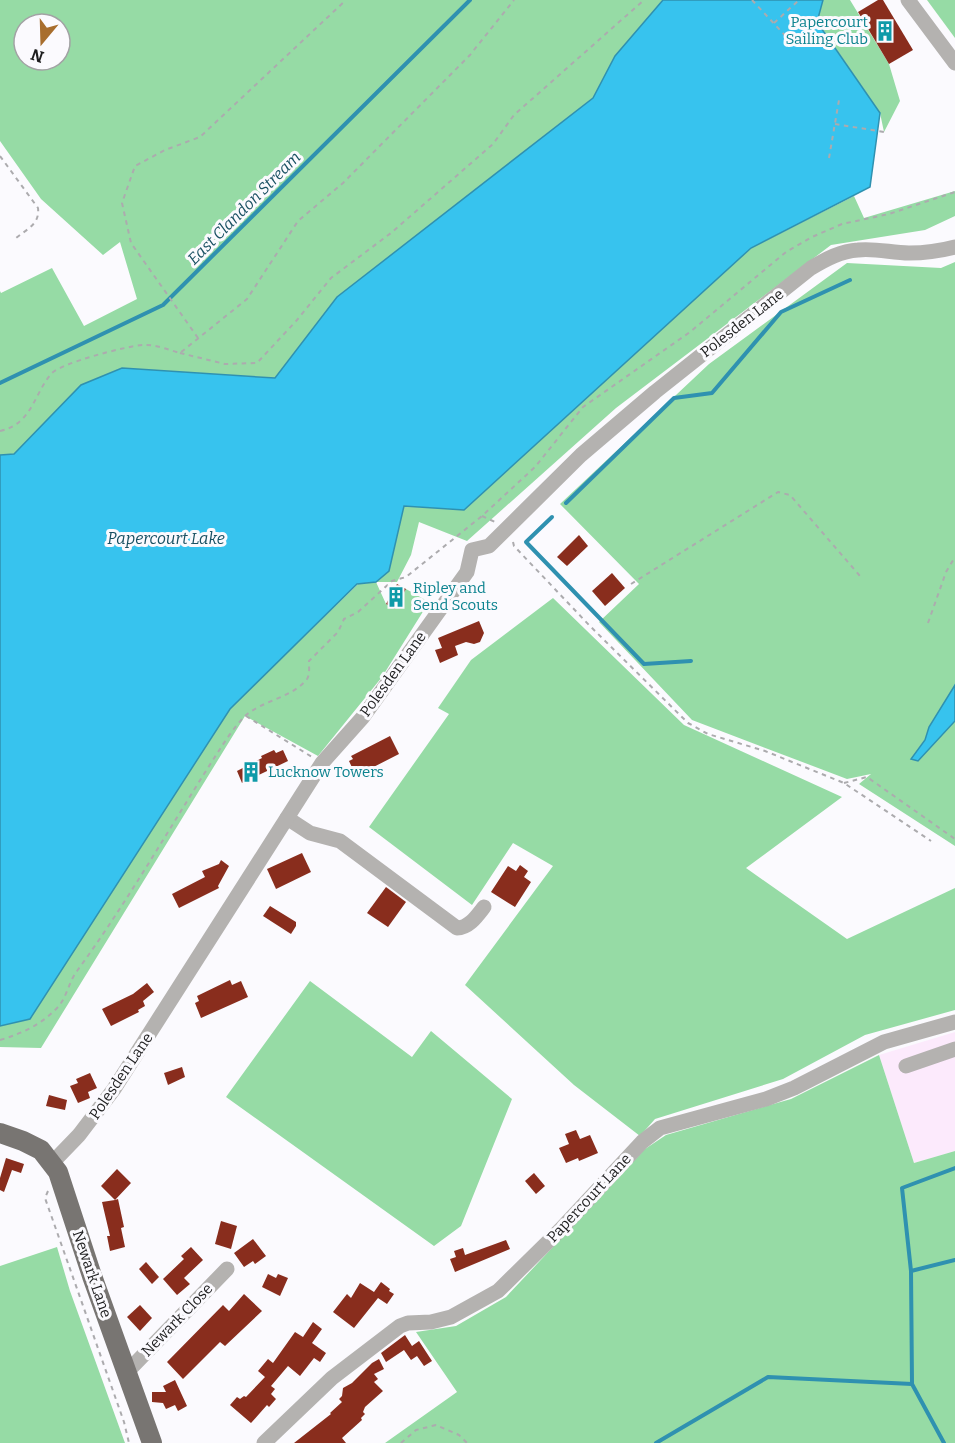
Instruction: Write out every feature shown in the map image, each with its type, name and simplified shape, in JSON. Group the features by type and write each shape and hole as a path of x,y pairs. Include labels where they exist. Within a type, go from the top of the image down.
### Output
{"main road":[{"name":"Newark Lane","path":"0,1133 41,1150 62,1180 92,1276 152,1443"}],"street":[{"path":"908,0 955,63"},
{"name":"Polesden Lane","path":"52,1163 79,1135 114,1089 322,763 363,717 466,572 465,549 480,550 489,546 581,455 655,392 811,268 840,254 856,250 872,249 908,253 938,252 955,247"},
{"path":"287,818 310,833 339,841 457,928 468,926 484,907"},
{"name":"Papercourt Lane","path":"264,1443 332,1378 400,1326 451,1317 498,1291 560,1230 642,1142 660,1128 765,1099 794,1088 884,1042 955,1022"},
{"path":"906,1066 955,1049"},
{"name":"Newark Close","path":"127,1372 227,1269"}],"path":[{"path":"198,338 131,243 122,203 135,166 165,150 200,137 346,0"},
{"path":"180,353 247,299 298,221 344,183 462,63 514,0"},
{"path":"0,431 8,429 31,410 52,372 96,354 145,345 225,364 256,363 297,320 331,278 391,233 493,144 514,115 644,0"},
{"path":"752,0 793,44"},
{"path":"774,23 799,0"},
{"path":"829,158 838,100"},
{"path":"835,124 884,132"},
{"path":"0,156 38,208 39,213 36,223 16,238"},
{"path":"0,1040 14,1037 36,1026 59,1006 75,973 120,908 222,746 246,716 274,699 292,692 307,679 309,661 338,632 344,619 358,612 392,581 406,577 482,516 535,467 583,407 690,332 786,252 842,224 889,214 955,192"},
{"path":"630,584 778,492 790,495 860,576"},
{"path":"508,527 514,546 589,625 688,723 708,734 765,751 844,783 931,841"},
{"path":"928,623 946,572 955,557"},
{"path":"246,716 322,763"},
{"path":"844,783 867,777 955,839"},
{"path":"49,1189 45,1198 124,1422 129,1443"},
{"path":"401,1443 416,1430 436,1425 459,1435 467,1443"}],"shaded area":[{"path":"955,1032 955,1151 914,1163 879,1055"}],"green space":[{"path":"0,0 664,0 615,56 593,98 337,297 275,378 122,368 14,454 0,455 0,291 1,293 52,268 84,326 137,299 120,242 103,255 41,199 0,141"},
{"path":"823,0 850,0 889,64 900,101 884,132 880,113 817,21"},
{"path":"927,0 955,0 955,38"},
{"path":"955,191 955,216 925,230 831,245 616,408 467,541 419,522 411,555 397,582 376,582 389,571 404,506 464,510 751,248 854,196 864,218"},
{"path":"955,262 955,846 859,784 871,774 847,779 692,720 599,622 639,584 560,504 709,364 847,263 941,268"},
{"path":"376,582 386,604 395,609 406,589 429,602 382,677 318,756 245,716 41,1048 0,1047 0,1026 30,1019 230,709 358,584"},
{"path":"553,598 684,725 842,797 746,868 847,939 955,888 955,1010 865,1035 783,1079 655,1119 640,1136 574,1085 465,985 553,866 513,843 472,905 369,827 449,714 438,708 471,660"},
{"path":"310,981 412,1057 431,1031 512,1099 461,1226 434,1246 226,1097"},
{"path":"879,1055 914,1163 955,1151 955,1443 385,1443 457,1392 416,1332 456,1326 506,1297 645,1149 666,1135 791,1099"},
{"path":"57,1247 70,1291 125,1443 0,1443 0,1266"}],"water":[{"name":"Papercourt Lake","path":"663,0 823,0 817,22 880,113 870,187 751,248 464,510 404,506 389,571 376,582 357,584 230,709 30,1019 0,1026 0,455 14,454 81,385 122,368 275,378 337,297 593,98 615,56"},
{"path":"955,685 955,721 918,761 911,759 925,740 929,727"}],"building":[{"name":"Papercourt Sailing Club","path":"878,0 883,0 913,50 889,64 858,12"},
{"path":"579,535 588,546 567,566 557,557"},
{"path":"612,573 625,588 605,606 592,591"},
{"name":"Ripley and Send Scouts","path":"397,584 406,589 395,609 386,604"},
{"path":"479,621 484,633 480,642 474,644 466,642 455,646 458,655 440,663 435,650 442,648 438,638"},
{"path":"390,736 399,754 356,776 349,761 353,759 351,756"},
{"path":"274,750 276,753 283,750 288,761 242,783 237,771"},
{"path":"302,853 311,872 276,889 267,869"},
{"path":"221,860 229,866 219,888 179,908 172,894 205,877 202,871 219,864"},
{"path":"520,865 528,871 524,877 531,882 515,907 491,892 508,866 516,871"},
{"path":"386,887 406,902 388,927 367,913"},
{"path":"270,906 296,922 291,934 263,916"},
{"path":"230,980 232,985 241,981 248,997 201,1018 195,1003 199,1001 197,996"},
{"path":"147,983 154,992 143,1001 145,1006 138,1010 139,1012 111,1026 102,1009 133,994"},
{"path":"182,1067 185,1077 168,1085 164,1073"},
{"path":"90,1073 97,1088 88,1092 90,1098 78,1103 70,1086 78,1083 76,1079"},
{"path":"49,1095 67,1100 65,1110 46,1106"},
{"path":"576,1130 580,1139 590,1135 598,1153 579,1161 578,1158 566,1163 559,1148 569,1144 565,1134"},
{"path":"6,1158 24,1164 21,1173 12,1170 4,1192 0,1190 0,1178"},
{"path":"117,1169 131,1183 115,1200 101,1186"},
{"path":"534,1173 545,1186 536,1194 525,1181"},
{"path":"118,1199 124,1227 121,1228 125,1247 110,1251 107,1236 110,1236 102,1202"},
{"path":"221,1221 237,1226 231,1249 215,1244"},
{"path":"253,1239 266,1256 255,1264 253,1261 244,1267 234,1253"},
{"path":"506,1240 510,1249 455,1272 450,1259 456,1257 454,1251 463,1248 465,1255"},
{"path":"191,1247 203,1260 184,1278 190,1284 177,1295 163,1279 184,1259 181,1256"},
{"path":"146,1262 159,1277 152,1284 139,1269"},
{"path":"268,1274 276,1278 278,1274 288,1278 280,1296 262,1287"},
{"path":"381,1282 394,1294 387,1304 378,1298 354,1328 333,1312 347,1294 351,1298 360,1283 374,1292"},
{"path":"244,1294 262,1311 225,1346 220,1342 183,1379 167,1362 223,1305 229,1311"},
{"path":"140,1305 152,1318 140,1331 127,1317"},
{"path":"313,1322 322,1329 312,1343 326,1353 320,1362 314,1358 300,1376 288,1366 271,1386 275,1389 271,1394 276,1399 269,1407 267,1405 251,1423 230,1405 237,1397 240,1399 246,1397 265,1377 258,1371 268,1359 273,1363 295,1332 303,1337"},
{"path":"405,1335 412,1346 419,1341 432,1361 424,1366 417,1356 411,1360 404,1350 386,1362 381,1353"},
{"path":"379,1359 384,1369 374,1374 378,1379 374,1382 383,1391 365,1407 362,1420 342,1438 346,1443 294,1443 331,1414 342,1402 339,1399 343,1388"},
{"path":"175,1380 187,1406 178,1411 175,1405 166,1409 163,1403 152,1402 152,1392 166,1392 163,1386"}],"waterway":[{"name":"East Clandon Stream","path":"0,383 163,305 470,0"},
{"path":"566,503 674,398 712,393 781,312 850,280"},
{"path":"552,517 526,542 644,664 691,661"},
{"path":"656,1443 768,1377 912,1384 911,1271 902,1188 955,1168"},
{"path":"911,1271 955,1260"},
{"path":"912,1384 944,1443"}],"place":[{"name":"Papercourt Sailing Club","path":"885,31"},
{"name":"Ripley and Send Scouts","path":"396,597"},
{"name":"Lucknow Towers","path":"251,772"}]}
